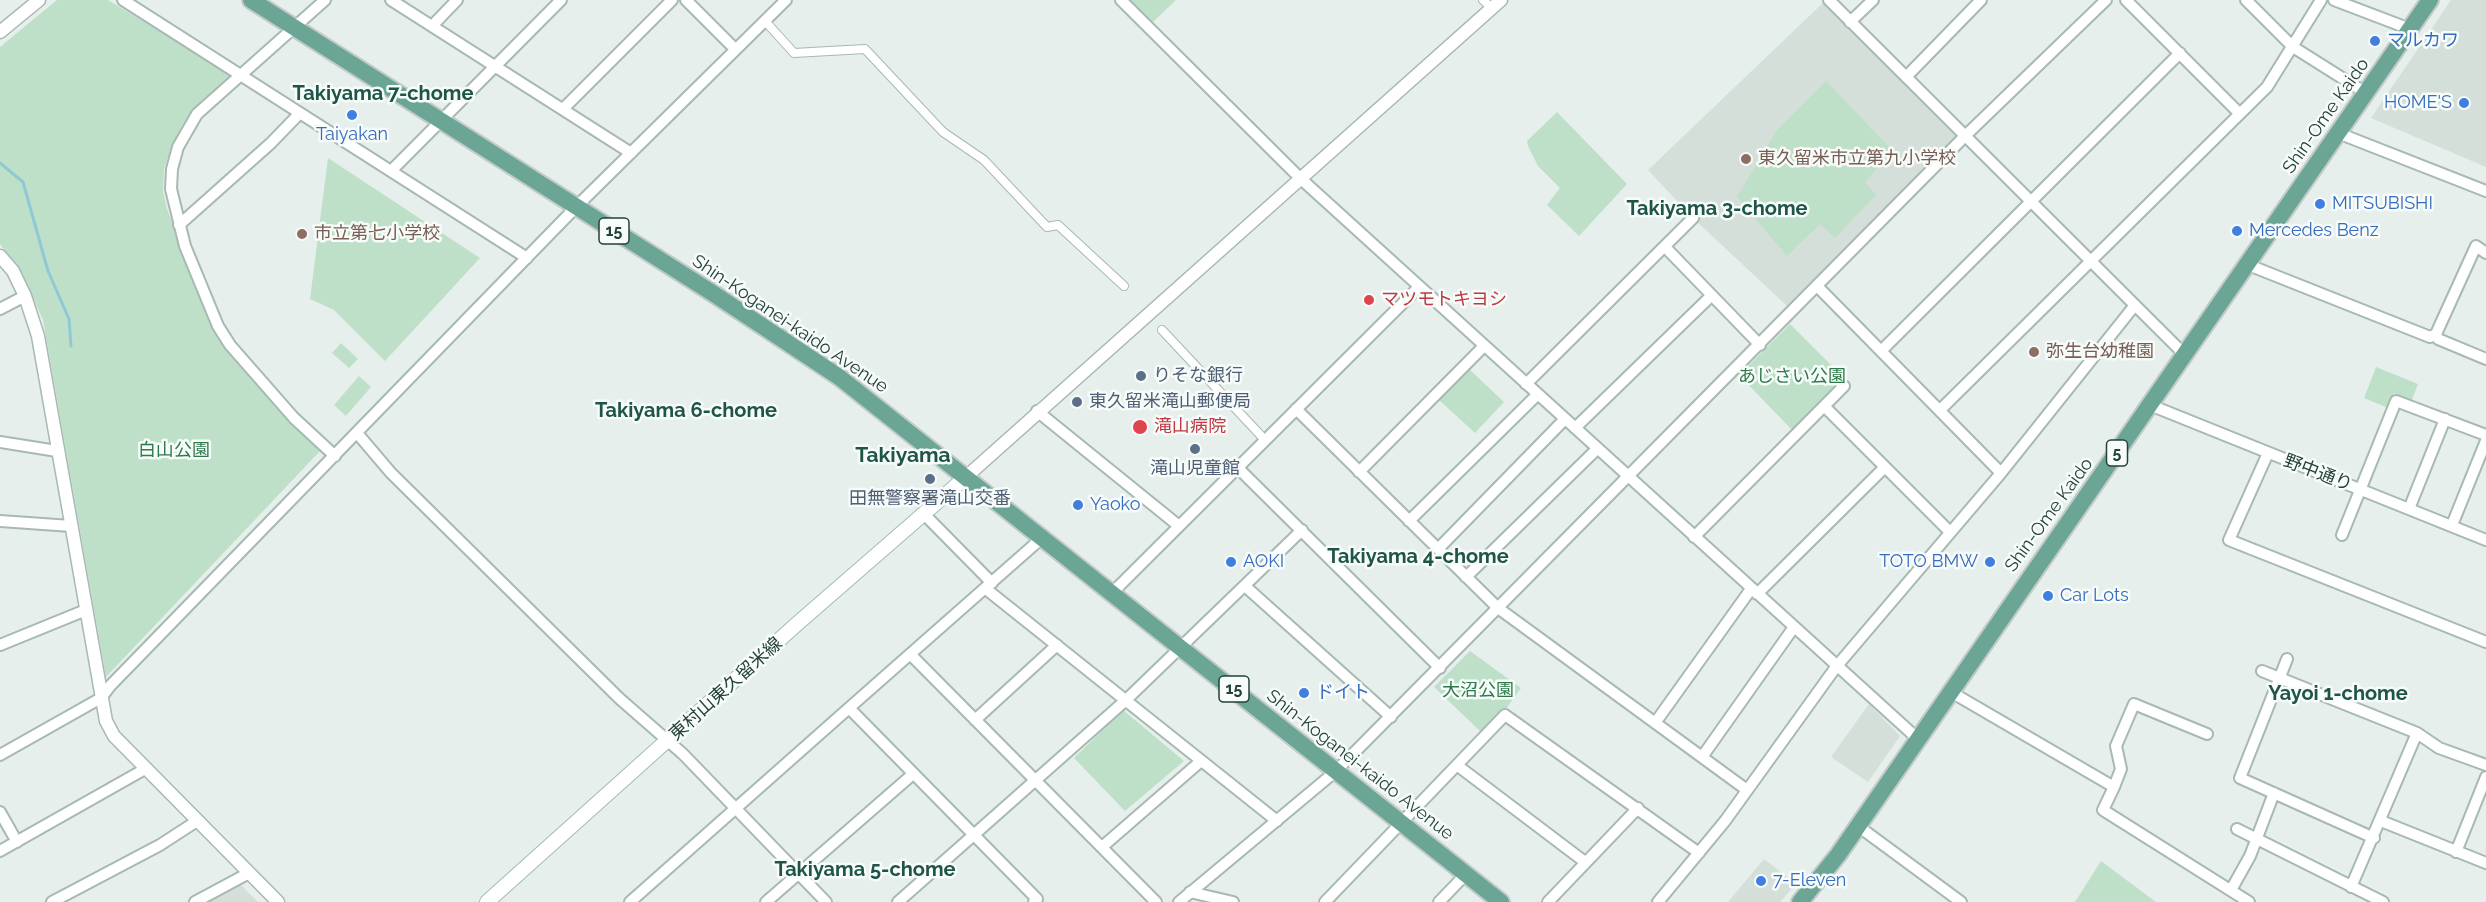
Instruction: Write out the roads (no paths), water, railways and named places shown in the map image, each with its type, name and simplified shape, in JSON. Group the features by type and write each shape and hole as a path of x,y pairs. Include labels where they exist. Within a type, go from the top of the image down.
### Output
{"main road":[{"name":"Shin-Koganei-kaido Avenue","path":"251,0 714,294 838,377 1043,537 1501,902"},
{"name":"Shin-Ome Kaido","path":"1800,902 1858,826 2430,0"},
{"name":"東村山東久留米線","path":"487,902 966,477"}],"street":[{"path":"123,0 527,258"},
{"path":"325,0 197,114 178,147 172,169 171,189 179,225 218,326 230,345 294,418 334,456"},
{"path":"392,0 631,153"},
{"path":"432,26 457,0"},
{"path":"391,171 440,119 561,0"},
{"path":"563,110 672,0"},
{"path":"686,0 735,49"},
{"path":"0,755 101,698 118,677 576,207 786,0"},
{"path":"1121,0 1300,178 1836,667 1918,739"},
{"path":"1829,0 2185,355"},
{"path":"1850,22 1873,0"},
{"path":"1906,77 1981,0"},
{"path":"1179,902 1336,771 1818,287 1965,136 2106,0"},
{"path":"2126,0 2239,113"},
{"path":"2246,0 2293,47 2366,93"},
{"path":"1940,410 2267,87 2321,0"},
{"path":"2334,0 2410,29"},
{"path":"0,32 30,3"},
{"path":"966,477 1492,3"},
{"path":"765,21 794,54 865,49 943,132 984,160 1047,227 1058,225 1124,286"},
{"path":"1882,350 2180,53"},
{"path":"179,225 271,143 300,113"},
{"path":"2338,133 2486,191"},
{"path":"1526,384 1666,248 1693,218"},
{"path":"2246,264 2430,337 2436,334 2476,246 2486,253"},
{"path":"1666,248 1760,345"},
{"path":"0,256 13,271 26,296 39,336 57,451 106,721 114,736 145,769 278,902"},
{"path":"1112,593 1419,287"},
{"path":"1818,287 2001,473"},
{"path":"0,309 26,296"},
{"path":"1575,428 1711,296"},
{"path":"1658,902 1747,790 1836,667 2001,473 2135,306"},
{"path":"1162,330 1265,440"},
{"path":"2436,334 2438,339 2486,359"},
{"path":"1359,472 1484,346"},
{"path":"1694,537 1844,386"},
{"path":"1409,521 1537,395"},
{"path":"2342,535 2396,401 2486,435"},
{"name":"野中通り","path":"2150,405 2486,540"},
{"path":"1824,406 1950,532"},
{"path":"1296,410 1498,608 1747,790"},
{"path":"1037,411 1179,526"},
{"path":"1438,549 1565,419"},
{"path":"2409,509 2445,419"},
{"path":"357,433 391,472 620,699 668,740 826,902"},
{"path":"2452,525 2486,441"},
{"path":"0,442 57,451"},
{"path":"1466,577 1597,448"},
{"path":"2268,453 2229,540 2486,642"},
{"path":"1655,723 1754,592 1884,467"},
{"path":"1238,468 1440,668"},
{"path":"923,513 989,586 1057,645 1277,821"},
{"path":"0,521 71,526"},
{"path":"898,902 1126,700 1246,587 1302,530"},
{"path":"630,902 1043,537"},
{"path":"1246,587 1391,717"},
{"path":"0,645 86,610"},
{"path":"1702,757 1794,627"},
{"path":"975,720 1057,645"},
{"path":"910,654 1156,902"},
{"path":"2287,659 2240,778 2373,838"},
{"path":"2262,671 2417,734 2439,748 2486,765"},
{"path":"1951,692 2114,787"},
{"path":"2207,735 2134,704 2116,746 2121,769 2103,810 2249,902"},
{"path":"849,708 1037,899 1034,902"},
{"path":"1325,902 1505,715 1699,853"},
{"path":"2351,887 2417,734"},
{"path":"1102,847 1201,760"},
{"path":"1458,766 1585,862"},
{"path":"0,851 145,769"},
{"path":"766,902 913,774"},
{"path":"2456,852 2486,777"},
{"path":"2231,890 2250,856 2274,793"},
{"path":"1548,902 1638,808"},
{"path":"0,812 17,842"},
{"path":"52,902 160,845 197,821"},
{"path":"2381,821 2486,863"},
{"path":"1858,826 1960,902"},
{"path":"2237,829 2383,902"},
{"path":"195,902 249,873"},
{"path":"1439,902 1466,874"},
{"path":"1190,892 1233,902"}],"waterway":[{"path":"0,163 23,182 48,271 69,319 71,346"}],"place":[{"name":"マルカワ","path":"2375,41"},
{"name":"HOME'S","path":"2464,103"},
{"name":"Taiyakan","path":"352,115"},
{"name":"東久留米市立第九小学校","path":"1746,159"},
{"name":"MITSUBISHI","path":"2320,204"},
{"name":"Mercedes Benz","path":"2237,231"},
{"name":"市立第七小学校","path":"302,234"},
{"name":"マツモトキヨシ","path":"1369,300"},
{"name":"弥生台幼稚園","path":"2034,352"},
{"name":"りそな銀行","path":"1141,376"},
{"name":"東久留米滝山郵便局","path":"1077,402"},
{"name":"滝山病院","path":"1140,427"},
{"name":"滝山児童館","path":"1195,449"},
{"name":"田無警察署滝山交番","path":"930,479"},
{"name":"Yaoko","path":"1078,505"},
{"name":"AOKI","path":"1231,562"},
{"name":"TOTO BMW","path":"1990,562"},
{"name":"Car Lots","path":"2048,596"},
{"name":"ドイト","path":"1304,693"},
{"name":"7-Eleven","path":"1761,881"}],"district":[{"name":"Takiyama 7-chome","path":"383,94"},
{"name":"Takiyama 3-chome","path":"1717,209"},
{"name":"Takiyama 6-chome","path":"686,411"},
{"name":"Takiyama","path":"903,456"},
{"name":"Takiyama 4-chome","path":"1418,557"},
{"name":"Yayoi 1-chome","path":"2338,694"},
{"name":"Takiyama 5-chome","path":"865,870"}],"park label":[{"name":"あじさい公園","path":"1792,377"},
{"name":"白山公園","path":"174,451"},
{"name":"大沼公園","path":"1478,691"}]}
